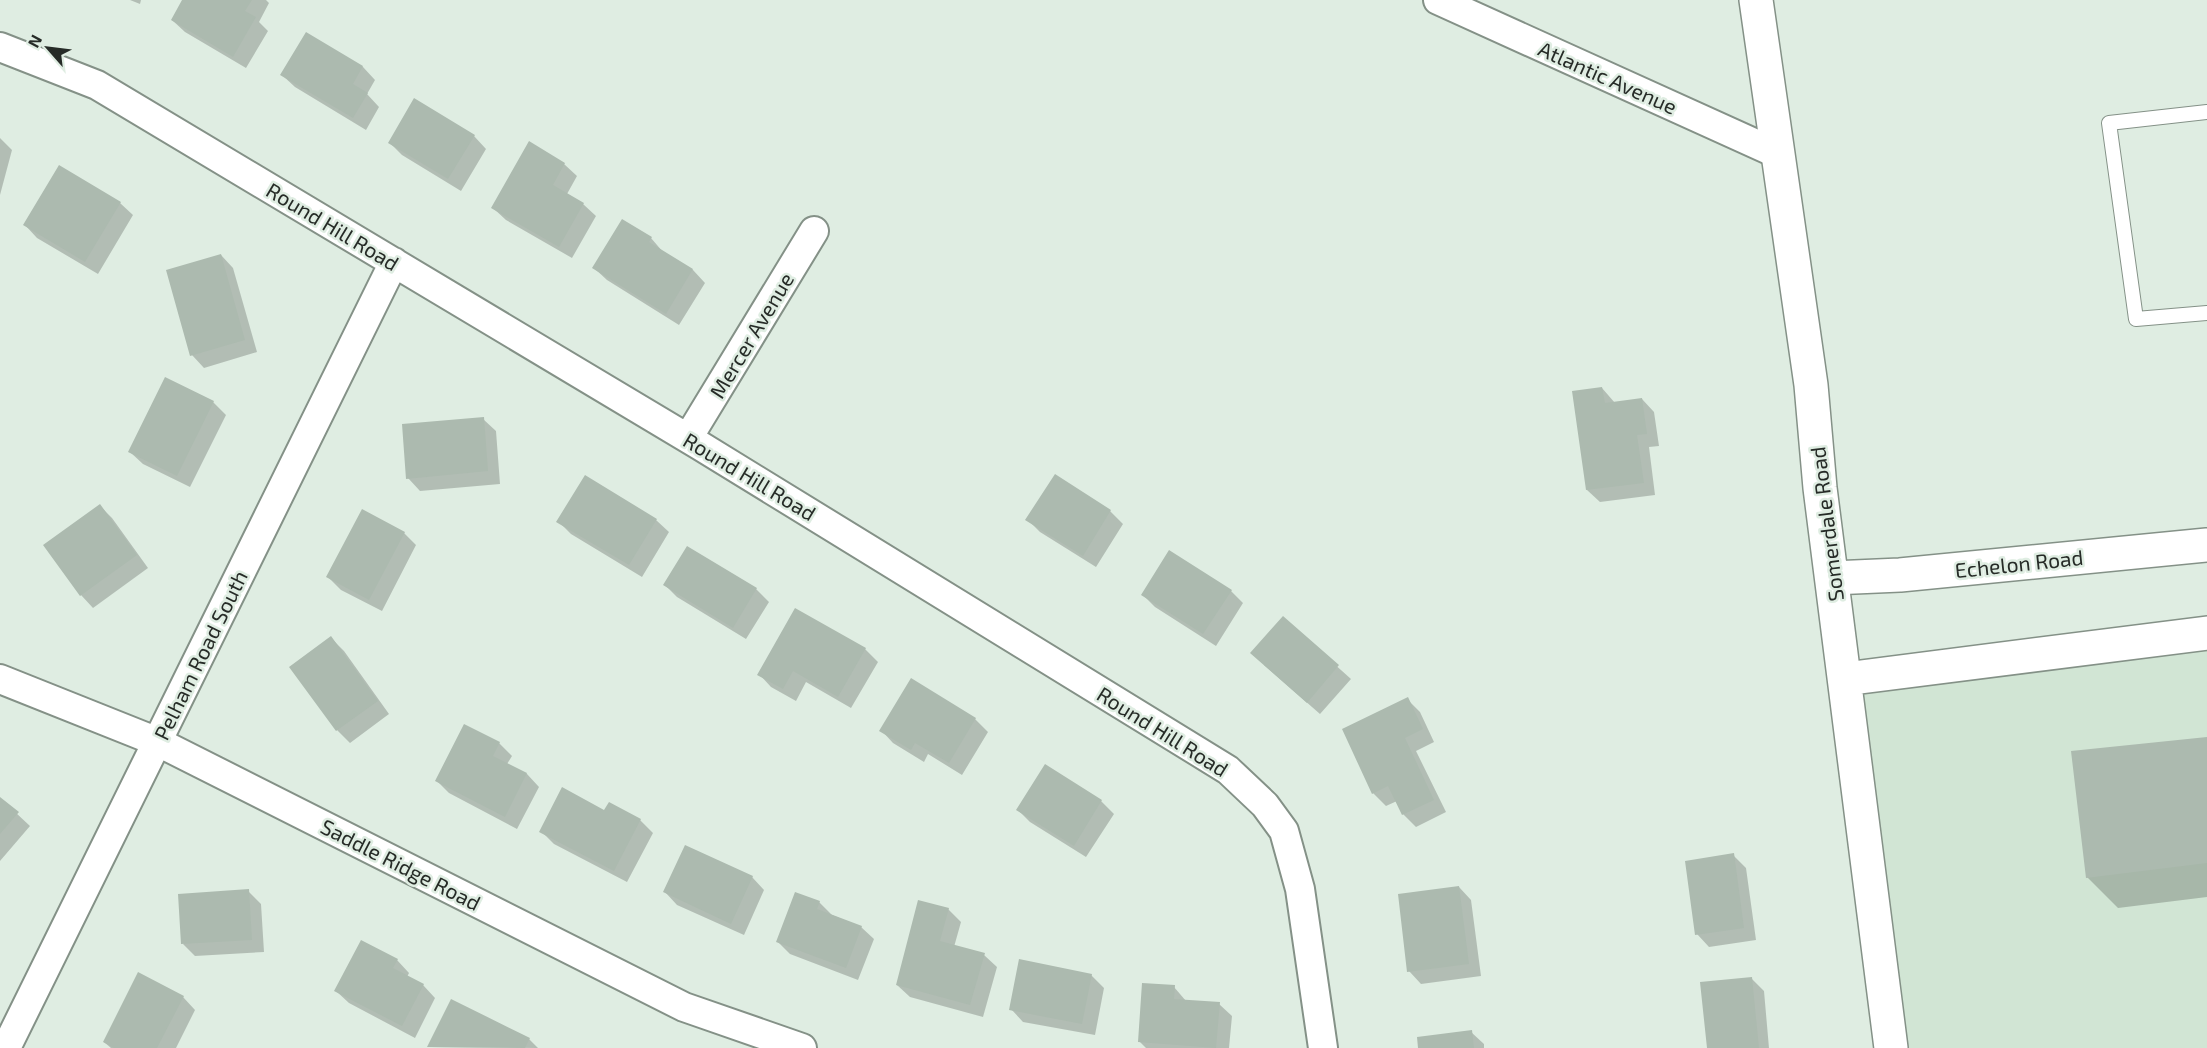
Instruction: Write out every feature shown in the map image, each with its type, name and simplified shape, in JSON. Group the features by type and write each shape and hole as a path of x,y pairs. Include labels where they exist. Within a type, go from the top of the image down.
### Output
{"main road":[{"name":"Somerdale Road","path":"1756,0 1811,385 1820,488 1891,1048"},
{"name":"Echelon Road","path":"1832,578 1900,575 2207,545"},
{"path":"1845,679 2207,633"}],"street":[{"name":"Atlantic Avenue","path":"1438,0 1778,154"},
{"name":"Round Hill Road","path":"0,47 96,85 688,438 1228,770 1265,805 1284,831 1300,889 1323,1048"},
{"name":"Mercer Avenue","path":"688,438 814,231"},
{"name":"Pelham Road South","path":"6,1048 394,262"},
{"name":"Saddle Ridge Road","path":"0,678 158,742 684,1007 802,1048"}],"lane":[{"path":"2207,112 2109,123 2136,319 2207,313"}],"shaded area":[{"path":"2207,633 2207,1048 1891,1048 1845,679"}],"building":[{"path":"182,0 252,0 245,11 256,17 233,57 171,20"},
{"path":"306,32 363,66 353,84 368,93 353,118 280,75"},
{"path":"414,98 475,135 448,179 388,143"},
{"path":"529,141 565,163 553,185 584,203 559,247 491,208"},
{"path":"59,165 121,202 85,262 23,225"},
{"path":"622,219 652,237 649,242 693,269 666,314 592,268"},
{"path":"221,254 245,340 190,356 166,270"},
{"path":"165,377 214,401 177,476 128,452"},
{"path":"1602,387 1605,403 1642,398 1647,434 1637,435 1644,483 1586,490 1572,391"},
{"path":"484,417 488,471 406,479 402,424"},
{"path":"1055,474 1111,510 1083,556 1025,520"},
{"path":"585,475 657,519 629,565 556,522"},
{"path":"100,504 137,555 80,596 43,545"},
{"path":"362,509 405,532 369,600 326,577"},
{"path":"687,546 757,588 733,628 663,585"},
{"path":"1169,550 1232,590 1203,634 1141,595"},
{"path":"795,608 866,648 838,697 793,671 783,689 757,675"},
{"path":"1283,616 1339,665 1307,703 1250,653"},
{"path":"331,636 378,701 336,731 289,667"},
{"path":"911,678 976,718 949,763 915,743 911,750 879,731"},
{"path":"1408,697 1423,729 1405,738 1434,800 1402,815 1388,786 1372,794 1342,729"},
{"path":"464,724 500,742 493,756 527,773 505,817 435,781"},
{"path":"2207,737 2207,863 2086,878 2071,751"},
{"path":"1045,764 1102,800 1074,846 1016,810"},
{"path":"562,787 604,810 609,802 641,819 614,871 539,832"},
{"path":"0,797 19,812 0,834"},
{"path":"685,845 753,876 731,924 663,892"},
{"path":"1734,853 1744,928 1695,935 1685,861"},
{"path":"1459,886 1469,964 1407,972 1398,894"},
{"path":"249,889 252,940 181,944 178,894"},
{"path":"795,892 820,901 817,909 862,926 846,968 776,942"},
{"path":"918,900 949,908 940,941 985,953 970,1005 896,985"},
{"path":"361,940 398,959 393,968 424,984 402,1026 334,991"},
{"path":"1019,959 1092,974 1082,1024 1009,1010"},
{"path":"138,972 184,996 157,1048 114,1048 103,1042"},
{"path":"1752,977 1759,1048 1707,1048 1700,982"},
{"path":"1142,983 1175,985 1174,999 1220,1002 1216,1048 1138,1042"},
{"path":"451,999 530,1038 525,1048 427,1047"},
{"path":"1472,1030 1474,1048 1418,1048 1417,1037"}]}
